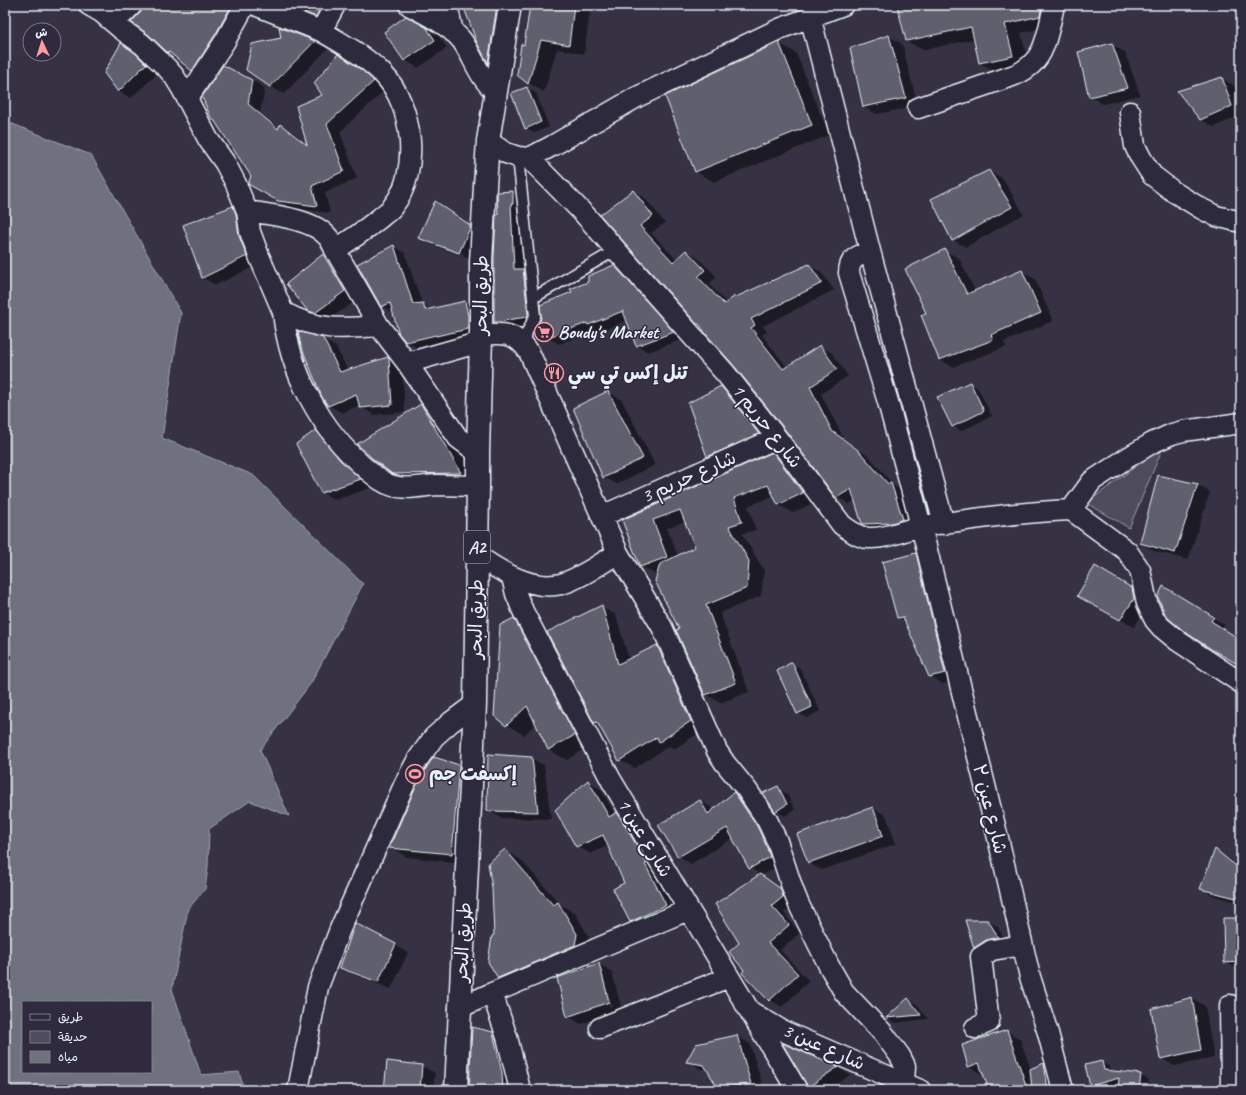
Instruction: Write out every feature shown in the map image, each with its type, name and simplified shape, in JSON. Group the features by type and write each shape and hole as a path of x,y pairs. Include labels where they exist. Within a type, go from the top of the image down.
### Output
{"main road":[{"name":"طريق البحر","path":"456,1090 475,704 481,262 488,141 510,5"}],"street":[{"path":"89,5 101,12 142,44 167,68 182,89 208,139 230,172 247,211 250,232 259,256 283,312 287,340 293,360 304,388 331,430 358,461 388,484 408,488 435,485 478,486"},
{"path":"114,22 132,5"},
{"path":"187,99 221,48 245,5"},
{"path":"255,5 321,31 365,59 383,74 393,86 402,103 409,137 410,155 407,179 402,192 392,208 360,235 335,250"},
{"path":"321,31 336,5"},
{"path":"409,5 434,18 463,41 484,80 496,92"},
{"path":"447,5 453,32"},
{"path":"488,141 506,153 524,158 552,146 637,97 728,53 801,14 843,5"},
{"path":"918,108 1021,73 1029,68 1038,58 1044,45 1054,5"},
{"path":"801,14 870,250 944,524"},
{"path":"1130,112 1136,146 1141,158 1152,175 1174,192 1202,209 1216,216 1241,222"},
{"name":"شارع حريم 1","path":"524,158 585,215 726,374 777,438 842,525 852,532 860,536 876,538 921,526 1004,515 1071,510"},
{"path":"247,211 308,223 319,229 327,236 379,326 458,438 478,453"},
{"name":"شارع عين ٣","path":"870,250 857,256 851,262 849,273 888,402 921,526 999,842 1030,977 1048,1033 1063,1090"},
{"path":"283,312 294,318 325,327 347,328 379,326"},
{"path":"406,363 481,338 504,334 514,337 524,345 529,352 618,553 662,627 717,751 747,790 767,820 777,841 799,905 829,966 844,992 883,1033 900,1056 912,1086"},
{"path":"1241,423 1183,431 1166,436 1152,443 1092,481 1071,510 1121,546 1130,555 1140,570 1147,603 1161,627 1178,641 1241,683"},
{"name":"شارع حريم 3","path":"602,516 777,438"},
{"path":"477,554 512,577 545,585 562,584 576,578 618,553"},
{"name":"شارع عين 1","path":"512,577 516,594 523,611 611,780 797,1090"},
{"path":"298,1090 318,988 340,929 404,783 418,759 434,737 475,704"},
{"path":"459,1008 688,910"},
{"path":"975,1028 990,1022 981,957 992,950 1022,945"},
{"path":"600,1028 729,977"},
{"path":"492,993 507,1037 520,1090"},
{"path":"1230,1005 1231,1090"},
{"name":"شارع عين 3","path":"751,1012 783,1031 912,1086"}],"lane":[{"path":"524,158 535,316 527,332 524,345"},
{"path":"533,298 616,250"}],"green space":[{"path":"1164,445 1129,528 1087,503"}],"water":[{"path":"5,121 91,155 181,313 162,438 253,475 363,584 311,683 260,750 289,816 250,801 209,829 208,867 205,889 188,909 172,989 201,1075 239,1072 244,1090 5,1090"}],"building":[{"path":"143,5 232,5 192,71 131,22 140,13"},
{"path":"286,5 322,5 316,17"},
{"path":"463,5 497,5 488,63 477,43"},
{"path":"530,5 574,5 569,45 541,40 528,84 517,75 521,44 524,45"},
{"path":"897,5 1042,5 1040,16 1005,24 1013,56 979,63 971,27 906,41"},
{"path":"406,16 426,27 435,40 404,61 384,32"},
{"path":"279,27 315,41 270,87 246,70 252,44 281,38"},
{"path":"889,35 906,98 863,107 850,48"},
{"path":"779,42 812,125 695,172 665,96"},
{"path":"121,43 135,53 146,64 118,92 104,73"},
{"path":"1112,43 1128,88 1089,97 1078,52"},
{"path":"338,54 362,70 374,81 327,124 344,171 312,186 317,206 278,201 248,184 251,176 214,120 212,120 202,97 223,65 252,80 248,104 278,129 280,124 307,145 296,106 322,95 314,83"},
{"path":"1222,77 1232,106 1200,120 1177,91"},
{"path":"527,87 541,122 525,129 511,93"},
{"path":"989,170 1012,207 952,241 931,199"},
{"path":"633,190 653,216 640,226 673,262 686,250 705,270 698,277 724,304 735,296 736,297 809,264 822,283 751,319 755,325 751,328 783,369 820,345 837,369 810,387 832,431 858,450 888,484 891,483 903,519 892,523 862,524 851,489 836,498 786,431 735,367 699,324 697,324 600,215"},
{"path":"513,191 513,204 511,204 514,269 523,269 528,315 527,317 494,322 494,257 496,215 498,215 497,192"},
{"path":"435,201 470,225 459,253 418,238"},
{"path":"233,206 236,214 239,236 247,256 202,278 183,225"},
{"path":"394,245 413,304 423,303 425,310 465,301 468,316 468,329 406,342 399,334 390,303 381,307 357,264"},
{"path":"945,249 967,294 1022,270 1041,313 991,335 993,340 939,360 921,315 926,313 905,269"},
{"path":"323,254 345,291 315,313 308,311 286,284"},
{"path":"614,265 674,332 636,346 623,311 588,325 587,323 546,338 540,321 540,305 572,292 570,289 588,282 588,276"},
{"path":"298,331 323,338 340,372 388,357 392,405 360,408 356,394 328,406 322,397 301,346"},
{"path":"970,382 984,411 952,427 937,397"},
{"path":"721,386 759,434 707,457 688,403"},
{"path":"608,391 643,458 603,478 573,408"},
{"path":"421,404 461,473 392,474 357,444"},
{"path":"316,430 340,460 361,479 321,493 296,444"},
{"path":"773,452 803,493 778,505 768,485 734,498 742,522 729,526 749,561 747,588 706,605 736,683 705,695 676,630 679,629 655,581 660,564 695,547 680,510 653,520 667,557 640,567 622,520"},
{"path":"1158,475 1198,484 1175,553 1140,543"},
{"path":"916,553 945,673 929,677 903,617 897,618 882,562"},
{"path":"1095,566 1132,588 1134,599 1120,620 1077,596"},
{"path":"1163,586 1214,617 1211,621 1241,640 1241,666 1211,649 1185,632 1169,619 1165,614 1158,597"},
{"path":"602,605 618,664 657,645 691,721 659,742 657,737 619,761 597,722 594,723 547,632"},
{"path":"514,618 575,735 548,750 527,706 506,726 494,716 500,625"},
{"path":"792,662 812,707 797,714 777,671"},
{"path":"488,754 532,757 538,812 487,811"},
{"path":"434,757 459,765 452,854 389,848 415,788"},
{"path":"588,780 609,817 617,812 647,863 645,864 666,905 630,922 613,889 624,883 603,835 576,847 555,810"},
{"path":"778,786 787,804 775,812 763,793"},
{"path":"734,792 757,826 770,857 749,869 727,828 678,857 658,825 700,800 708,814"},
{"path":"873,807 883,836 808,863 797,834"},
{"path":"505,849 553,905 558,902 577,934 575,945 498,978 488,962 492,936 494,935 492,888 488,863"},
{"path":"1215,849 1241,870 1241,894 1236,898 1200,889"},
{"path":"760,874 781,889 783,897 772,906 789,925 768,943 798,974 769,1001 742,973 744,970 729,952 739,943 715,904"},
{"path":"1223,918 1241,918 1241,962 1224,963"},
{"path":"965,920 988,920 998,937 986,940 974,948"},
{"path":"355,923 396,944 378,982 340,968"},
{"path":"599,963 609,1002 567,1017 557,978"},
{"path":"1192,997 1201,1050 1160,1059 1151,1009"},
{"path":"908,998 921,1015 886,1018"},
{"path":"472,1027 493,1032 502,1073 503,1090 469,1090"},
{"path":"1007,1030 1026,1085 1014,1090 989,1090 979,1063 968,1067 962,1045"},
{"path":"737,1035 751,1084 718,1088 704,1065 686,1062 696,1044"},
{"path":"782,1043 838,1067 808,1087"},
{"path":"387,1061 422,1065 420,1090 384,1090"},
{"path":"1102,1061 1104,1070 1141,1074 1139,1090 1118,1090 1119,1078 1090,1086 1085,1065"},
{"path":"1044,1063 1048,1090 1032,1090 1030,1069"}],"place":[{"name":"Boudy's Market","path":"544,332"},
{"name":"تنل إكس تي سي","path":"554,373"},
{"name":"إكسفت جم","path":"415,774"}]}
